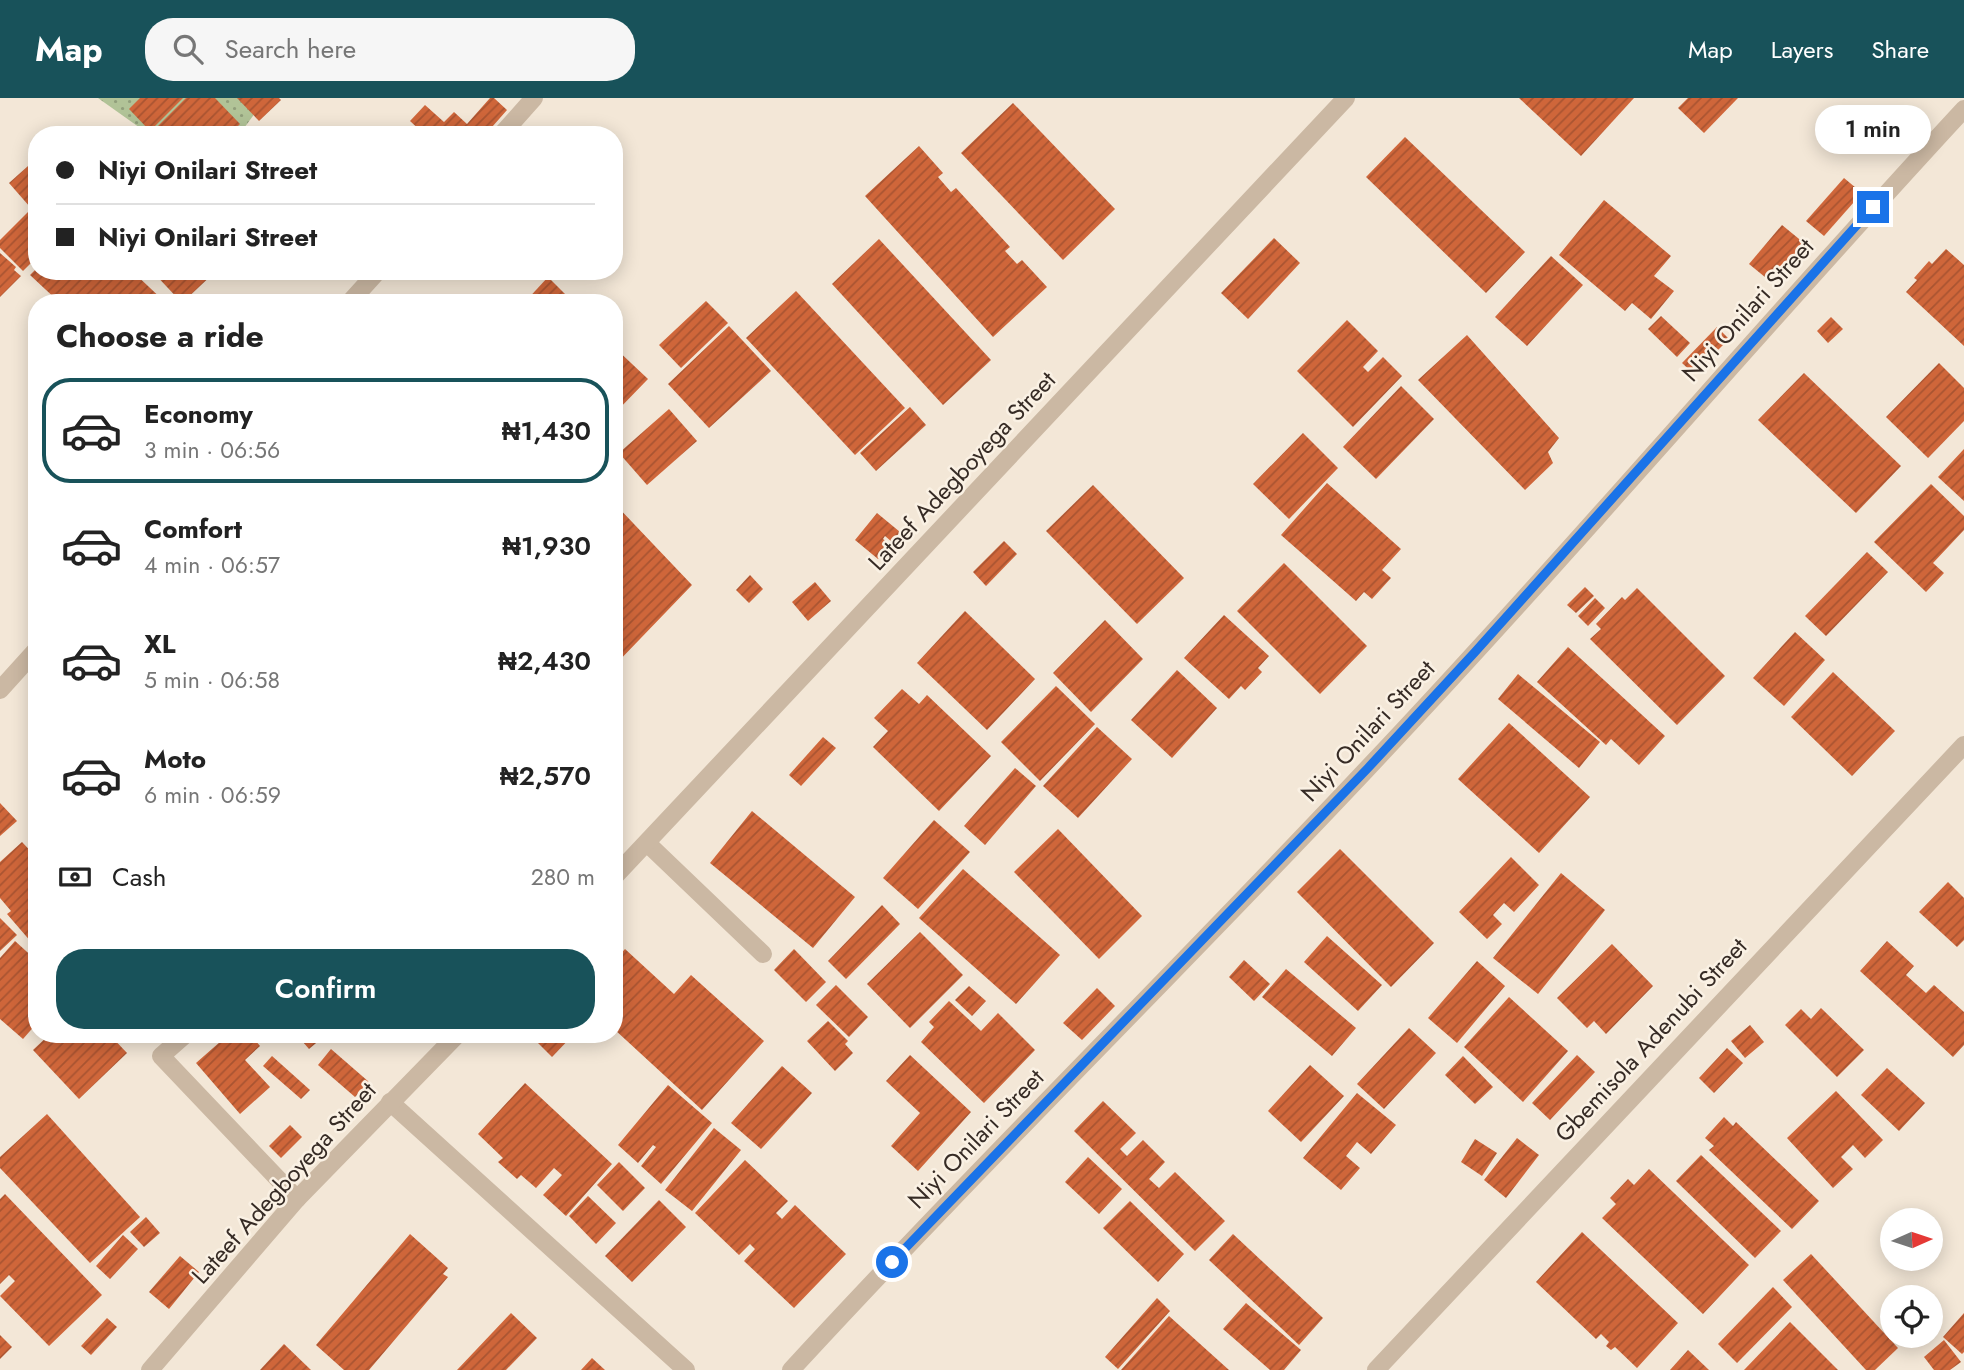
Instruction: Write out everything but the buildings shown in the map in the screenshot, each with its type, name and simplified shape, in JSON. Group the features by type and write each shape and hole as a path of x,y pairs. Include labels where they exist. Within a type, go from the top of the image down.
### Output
{"street":[{"path":"509,126 534,98"},
{"name":"Lateef Adegboyega Street","path":"623,868 1346,98"},
{"name":"Niyi Onilari Street","path":"791,1370 1377,759 1964,108"},
{"path":"357,294 370,280"},
{"path":"0,690 28,659"},
{"name":"Gbemisola Adenubi Street","path":"1376,1370 1964,745"},
{"path":"648,844 763,954"},
{"path":"176,1043 162,1056 297,1199"},
{"name":"Lateef Adegboyega Street","path":"150,1370 297,1199 449,1043"},
{"path":"390,1102 686,1370"}],"green space":[{"path":"98,98 266,98 246,126 137,126"}],"route":[{"path":"892,1262 1368,768 1873,207"}]}
